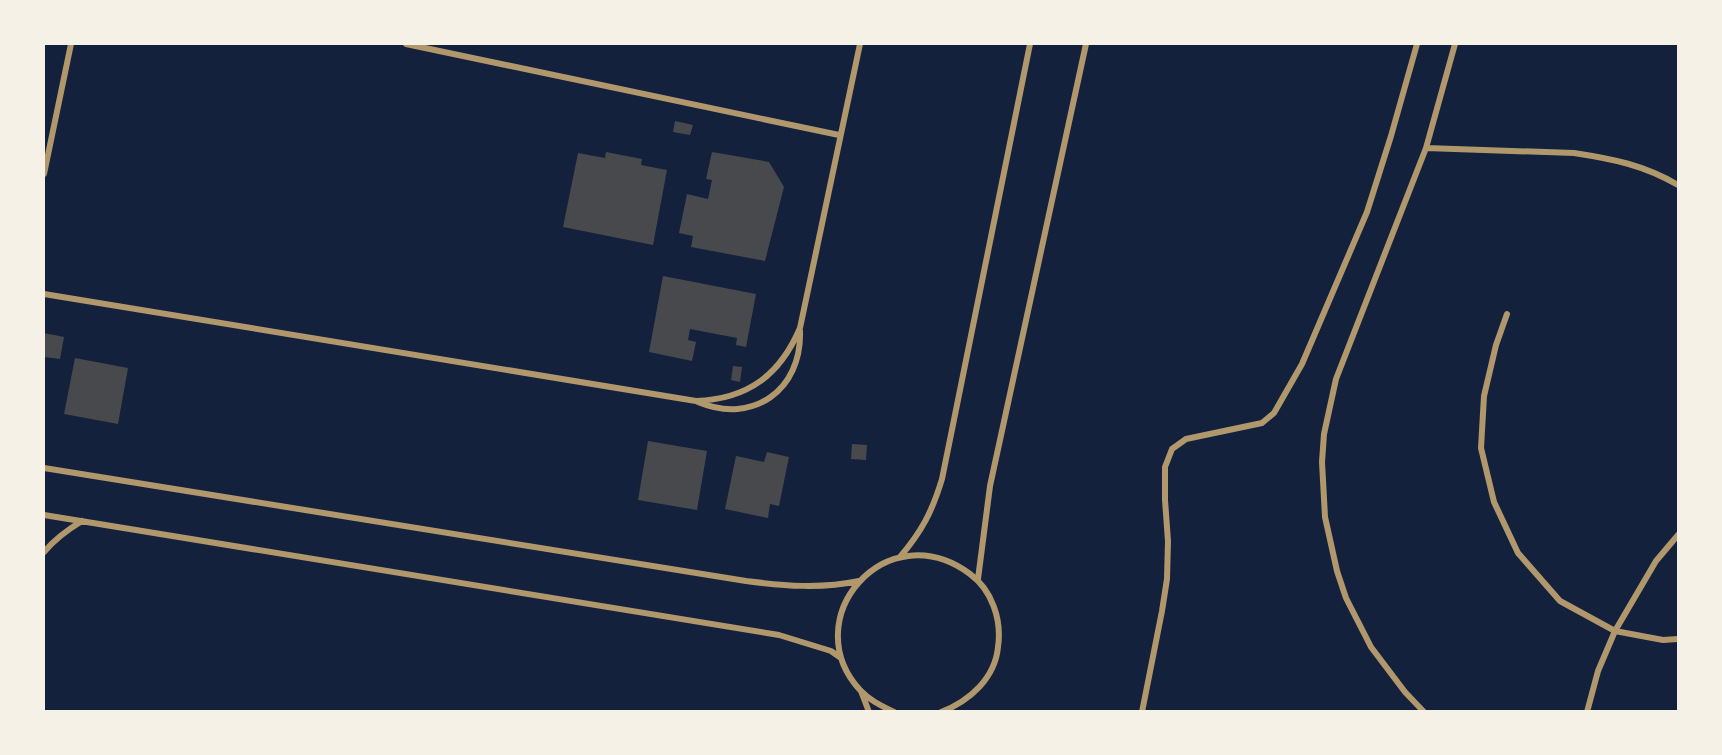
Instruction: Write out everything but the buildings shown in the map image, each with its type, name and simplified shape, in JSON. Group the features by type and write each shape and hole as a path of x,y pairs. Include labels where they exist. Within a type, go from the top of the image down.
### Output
{"street":[{"path":"44,174 71,44"},
{"path":"406,44 840,135"},
{"path":"696,401 712,408 729,410 747,408 763,402 778,392 797,363 800,328 860,44"},
{"path":"900,557 917,536 927,518 942,479 1030,44"},
{"path":"978,579 990,486 1086,44"},
{"path":"1142,711 1167,579 1165,467 1172,449 1186,439 1262,423 1274,413 1302,364 1367,212 1417,44"},
{"path":"1424,711 1405,692 1371,647 1346,598 1336,572 1325,517 1322,462 1326,425 1336,380 1426,148 1455,44"},
{"path":"1426,148 1590,155 1621,160 1643,167 1678,185"},
{"path":"44,294 696,401 729,397 760,382 784,358 800,328"},
{"path":"1507,314 1496,345 1485,396 1481,448 1494,502 1518,553 1560,601 1615,631 1663,640 1678,639"},
{"path":"44,468 787,586 840,585 859,580"},
{"path":"44,515 769,634 805,642 831,651 841,658"},
{"path":"44,552 52,542 82,521"},
{"path":"1587,711 1598,671 1615,631 1656,561 1678,535"},
{"path":"869,711 841,658 838,638 840,617 847,598 859,580 878,566 900,557 920,555 940,558 959,566 978,579 996,610 999,629 998,648 993,667 983,683 970,697 953,709 941,711"},
{"path":"860,691 876,703 894,711"}]}
